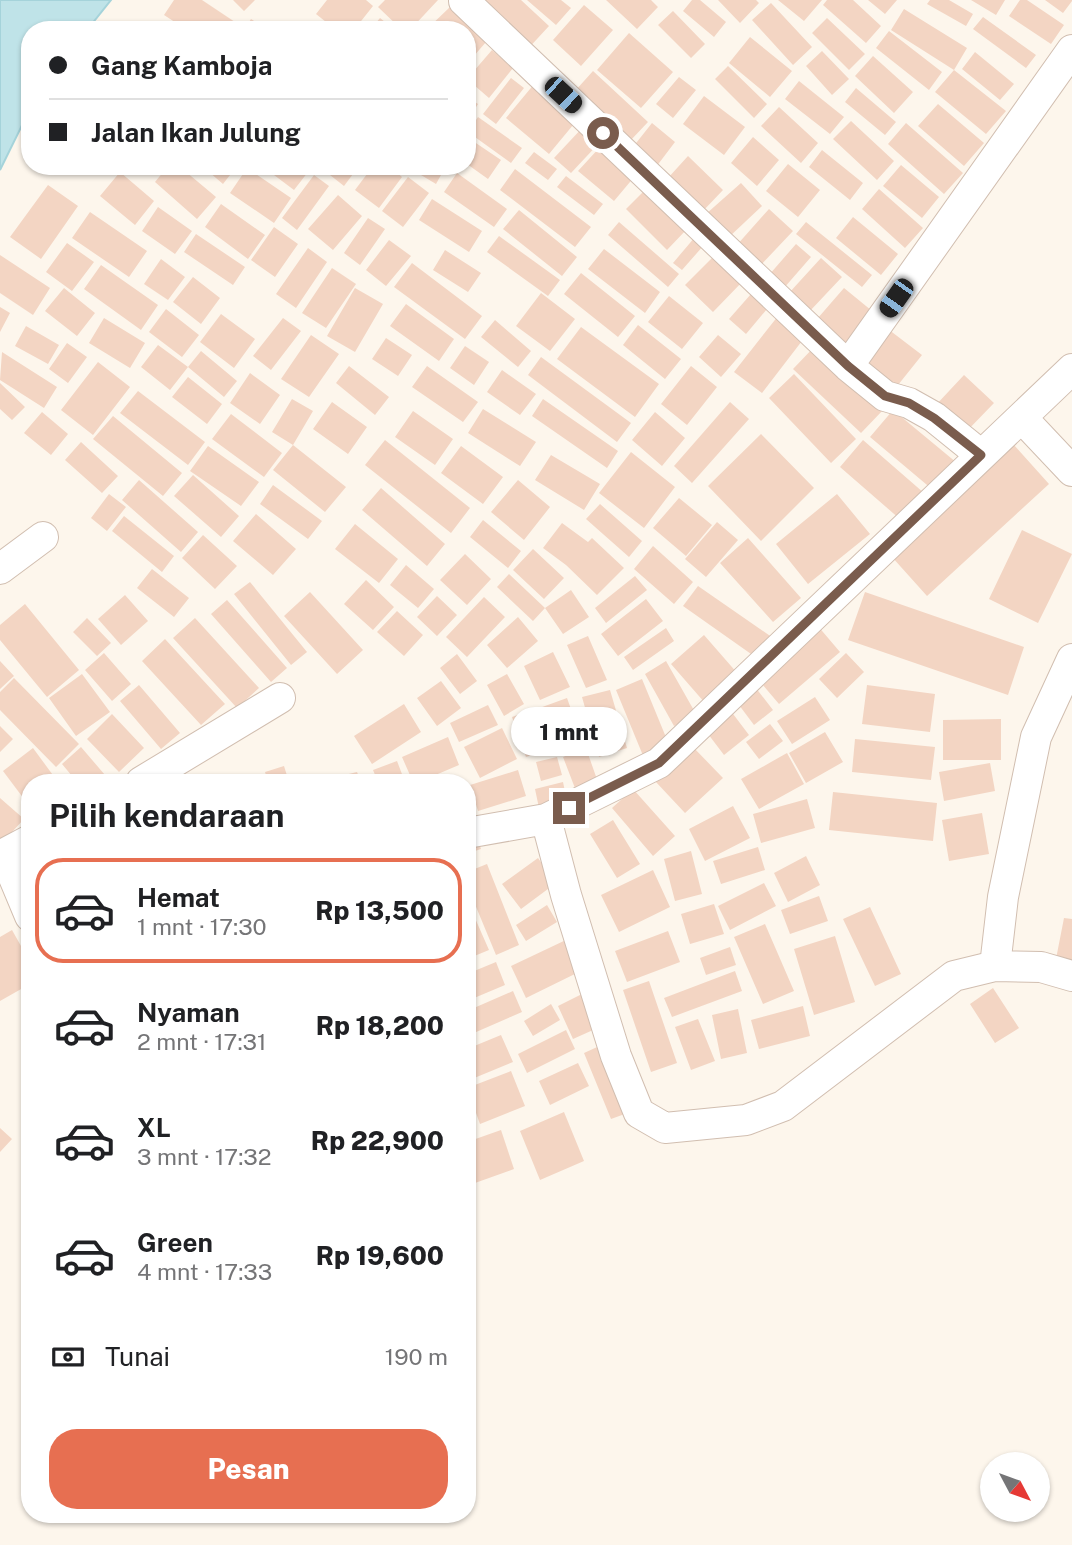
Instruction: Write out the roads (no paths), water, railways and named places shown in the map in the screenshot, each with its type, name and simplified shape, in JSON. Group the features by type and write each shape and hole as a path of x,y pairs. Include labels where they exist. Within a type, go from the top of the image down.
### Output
{"street":[{"path":"464,1 848,366 885,396 909,403 934,418 981,455"},
{"path":"848,366 1072,50"},
{"path":"476,831 546,819 659,763 1072,369"},
{"path":"1022,418 1072,471"},
{"path":"0,569 43,537"},
{"path":"995,966 1003,897 1036,737 1072,659"},
{"path":"154,774 280,698"},
{"path":"546,819 566,895 616,1056 639,1113 665,1128 746,1120 783,1106 954,976 995,966 1041,967 1072,976"},
{"path":"21,846 2,855 21,896"}],"water":[{"path":"0,0 111,0 94,21 21,21 21,127 0,170"}]}
